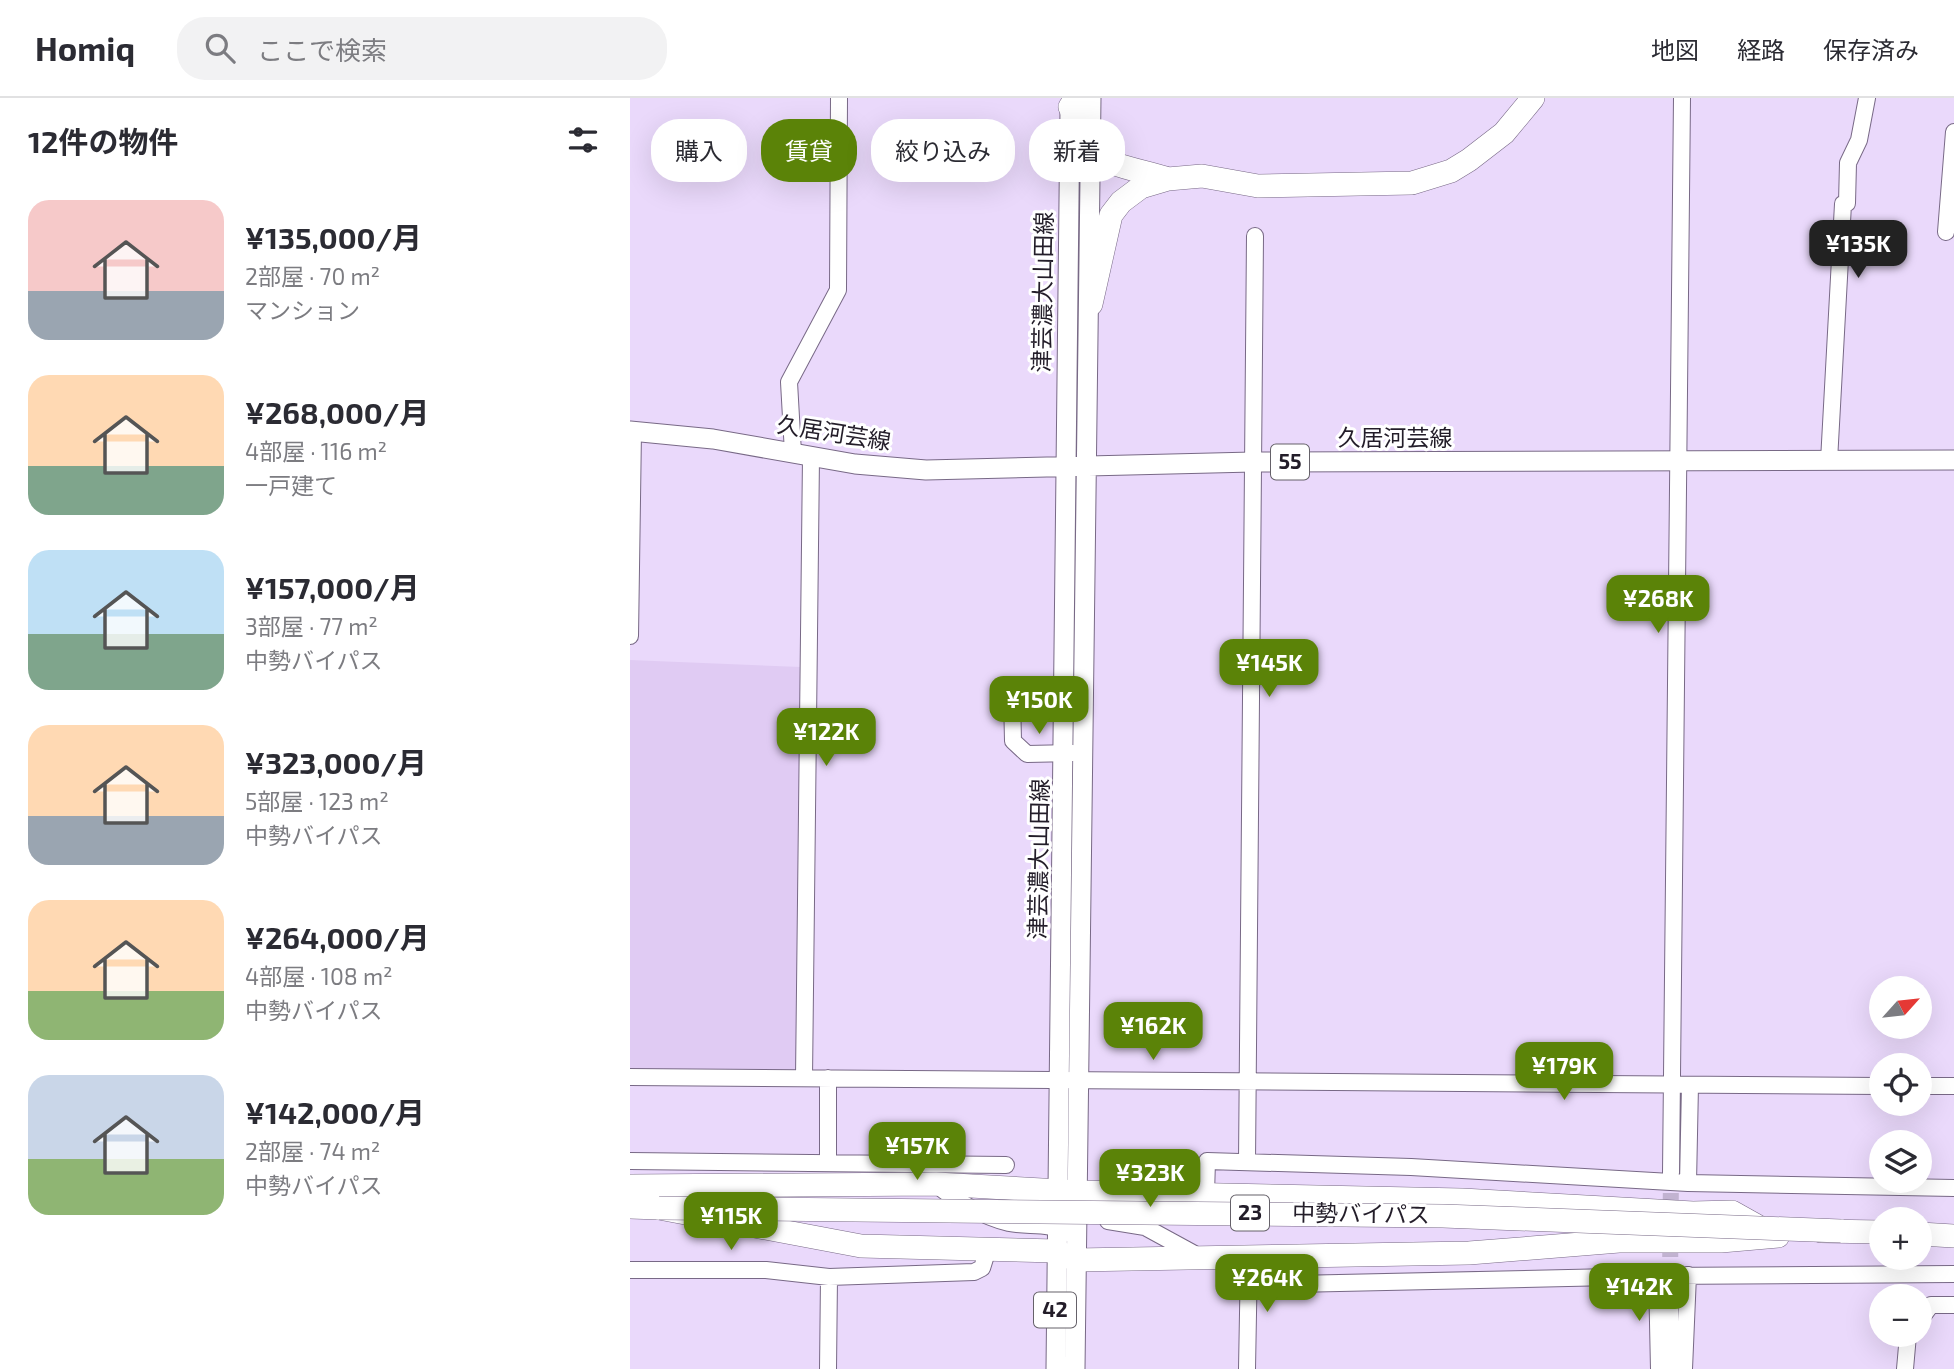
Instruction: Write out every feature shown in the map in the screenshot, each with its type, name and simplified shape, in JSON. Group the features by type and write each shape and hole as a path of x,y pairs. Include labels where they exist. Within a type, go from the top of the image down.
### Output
{"highway":[{"path":"1091,304 1111,215 1130,194 1168,179 1202,176 1258,186 1412,183 1451,171 1469,160 1504,132 1534,98"},
{"path":"1077,100 1082,119"},
{"path":"1125,165 1168,179"},
{"path":"630,1186 936,1184 1065,1194 1206,1194 1462,1200 1693,1213 1732,1212 1765,1231 1840,1231"},
{"name":"中勢バイパス","path":"630,1207 1430,1216 1869,1232"},
{"path":"659,1208 861,1246 987,1252 1070,1250 1202,1258 1469,1253 1619,1241 1721,1241 1840,1231"},
{"path":"1932,1235 1954,1236"}],"main road":[{"name":"津芸濃大山田線","path":"1075,1369 1070,1250 1058,1227 1080,1080 1065,468 1077,100"},
{"name":"津芸濃大山田線","path":"1056,1369 1070,1250 1079,1217 1065,1194 1059,1080 1086,464 1091,304 1090,182"},
{"name":"久居河芸線","path":"632,431 713,439 802,455 926,470 1253,462 1954,460"}],"street":[{"path":"804,1078 802,455 789,382 838,290 839,98"},
{"path":"1665,1178 1682,98"},
{"path":"1829,461 1843,204 1847,203 1848,163 1859,141 1867,98"},
{"path":"1946,232 1954,132"},
{"path":"1247,1162 1255,236"},
{"path":"630,636 632,431"},
{"path":"1012,696 1013,741 1027,754 1074,753"},
{"path":"630,1077 1869,1086"},
{"path":"828,1078 828,1163"},
{"path":"1688,1183 1690,1085"},
{"path":"1932,1086 1954,1086"},
{"path":"776,1160 776,1186"},
{"path":"630,1161 776,1160 1006,1165"},
{"path":"1206,1194 1207,1161 1665,1178 1688,1183 1954,1188"},
{"path":"936,1184 951,1198 1008,1223 1058,1227"},
{"path":"1079,1217 1145,1227 1202,1258"},
{"path":"630,1270 766,1270 829,1277 974,1272 982,1268 987,1252"},
{"path":"1247,1369 1249,1258"},
{"path":"1249,1285 1663,1279 1688,1275 1954,1274"},
{"path":"1684,1369 1688,1275"},
{"path":"828,1369 829,1277"},
{"path":"1659,1369 1663,1279"},
{"path":"1663,1279 1670,1369"},
{"path":"1932,1305 1954,1305"},
{"path":"1906,1369 1907,1347"}],"shaded area":[{"path":"630,660 801,667 797,1071 630,1068"}],"tunnel":[{"path":"1670,1281 1671,1173"}]}
